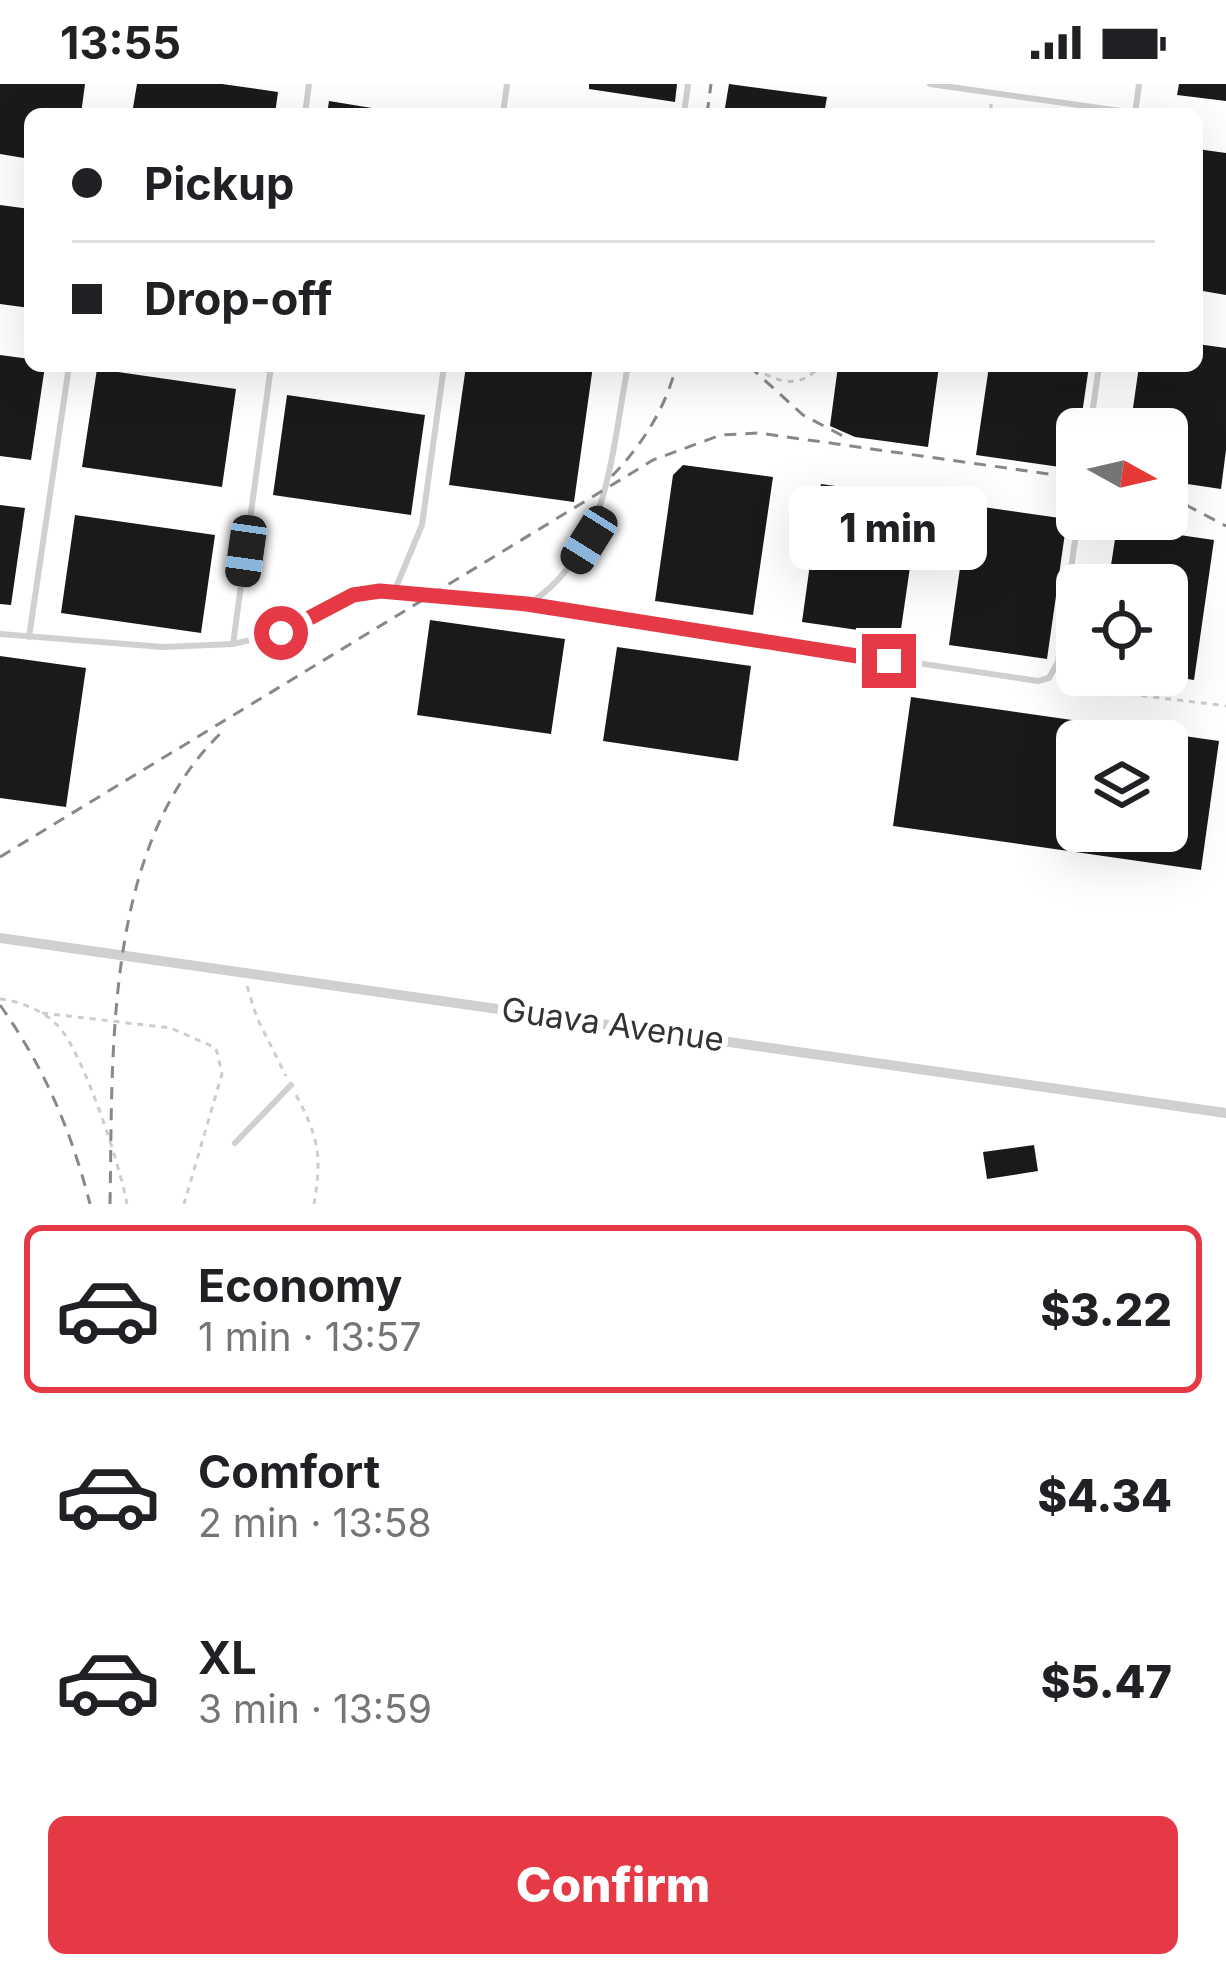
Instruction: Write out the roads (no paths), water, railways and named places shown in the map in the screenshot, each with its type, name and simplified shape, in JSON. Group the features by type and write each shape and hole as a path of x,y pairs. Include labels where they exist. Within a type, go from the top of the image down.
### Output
{"street":[{"name":"Guava Avenue","path":"0,938 1226,1113"}],"lane":[{"path":"930,84 1094,108"},
{"path":"29,637 68,372"},
{"path":"233,644 270,372"},
{"path":"394,592 422,525 443,372"},
{"path":"527,604 573,566 589,540 602,500 627,372"},
{"path":"1093,408 1099,372"},
{"path":"0,634 163,647 233,644 281,633 353,595 394,592 527,604 1038,681 1049,678 1058,662 1075,540"},
{"path":"235,1143 291,1085"}],"railway":[{"path":"708,108 711,84"},
{"path":"612,476 652,425 674,372"},
{"path":"756,372 803,415 845,437"},
{"path":"0,857 653,460 721,435 759,433 1056,475"},
{"path":"1188,506 1226,526"},
{"path":"110,1204 115,1018 135,892 155,833 183,779 222,732"},
{"path":"0,1005 54,1100 90,1204"}]}
